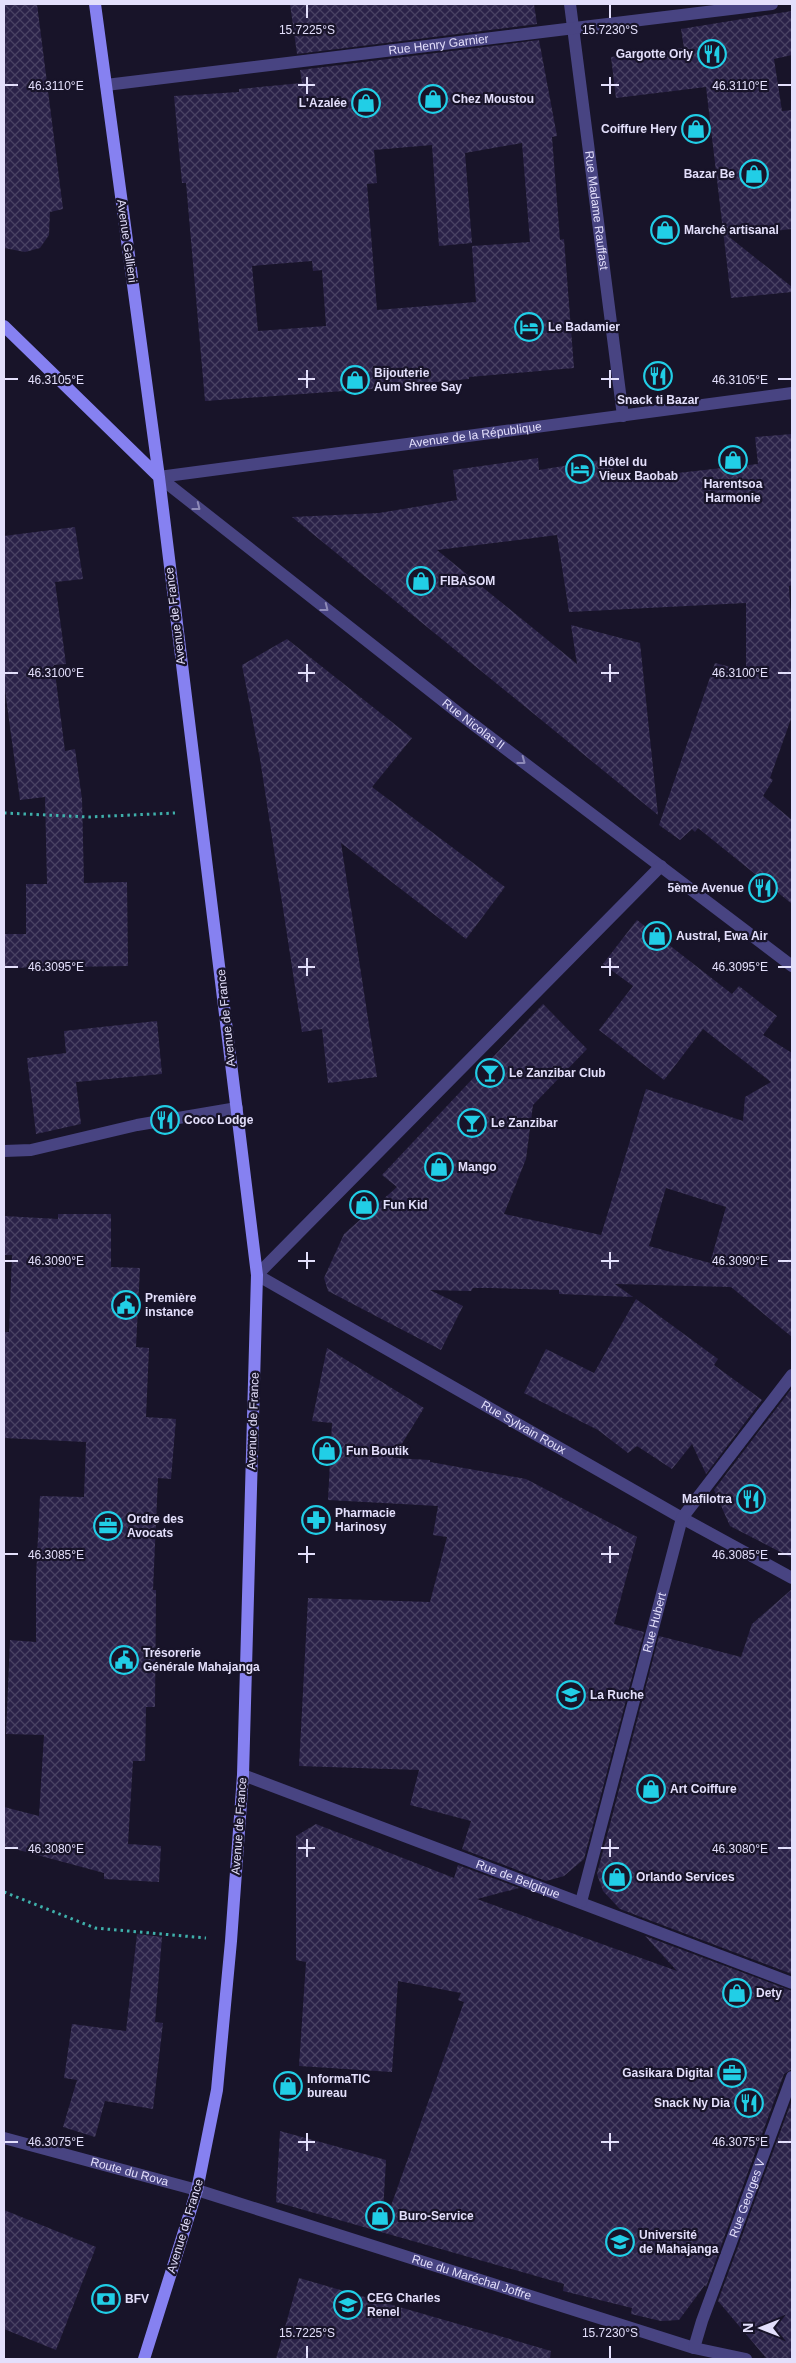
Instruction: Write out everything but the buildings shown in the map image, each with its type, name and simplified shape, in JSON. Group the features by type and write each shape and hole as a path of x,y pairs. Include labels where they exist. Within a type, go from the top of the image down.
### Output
{"main road":[{"name":"Avenue Gallieni","path":"95,4 158,477"},
{"path":"4,326 158,477"},
{"name":"Avenue de France","path":"144,2359 197,2190 217,2090 231,1940 243,1775 257,1275 158,477"}],"street":[{"name":"Rue Madame Rauffast","path":"570,4 623,416"},
{"name":"Rue Henry Garnier","path":"106,85 772,4"},
{"name":"Avenue de la République","path":"158,477 792,393"},
{"name":"Rue Nicolas II","path":"158,477 461,715 792,966"},
{"path":"257,1275 662,866"},
{"path":"4,1151 30,1150 137,1125 237,1108"},
{"name":"Rue Sylvain Roux","path":"257,1275 682,1518 792,1578"},
{"name":"Rue Hubert","path":"581,1902 682,1518 792,1375"},
{"name":"Rue de Belgique","path":"243,1775 792,1983"},
{"name":"Rue Georges V","path":"694,2348 702,2321 792,2078"},
{"name":"Route du Rova","path":"4,2138 197,2190"},
{"name":"Rue du Maréchal Joffre","path":"197,2190 694,2348 746,2359"}],"path":[{"path":"4,813 89,817 199,812"},
{"path":"4,1892 95,1928 231,1940"}],"place":[{"name":"Gargotte Orly","path":"712,54"},
{"name":"Chez Moustou","path":"433,99"},
{"name":"L'Azalée","path":"366,103"},
{"name":"Coiffure Hery","path":"696,129"},
{"name":"Bazar Be","path":"754,174"},
{"name":"Marché artisanal","path":"665,230"},
{"name":"Le Badamier","path":"529,327"},
{"name":"Snack ti Bazar","path":"658,376"},
{"name":"Bijouterie Aum Shree Say","path":"355,380"},
{"name":"Harentsoa Harmonie","path":"733,460"},
{"name":"Hôtel du Vieux Baobab","path":"580,469"},
{"name":"FIBASOM","path":"421,581"},
{"name":"5ème Avenue","path":"763,888"},
{"name":"Austral, Ewa Air","path":"657,936"},
{"name":"Le Zanzibar Club","path":"490,1073"},
{"name":"Coco Lodge","path":"165,1120"},
{"name":"Le Zanzibar","path":"472,1123"},
{"name":"Mango","path":"439,1167"},
{"name":"Fun Kid","path":"364,1205"},
{"name":"Première instance","path":"126,1305"},
{"name":"Fun Boutik","path":"327,1451"},
{"name":"Mafilotra","path":"751,1499"},
{"name":"Pharmacie Harinosy","path":"316,1520"},
{"name":"Ordre des Avocats","path":"108,1526"},
{"name":"Trésorerie Générale Mahajanga","path":"124,1660"},
{"name":"La Ruche","path":"571,1695"},
{"name":"Art Coiffure","path":"651,1789"},
{"name":"Orlando Services","path":"617,1877"},
{"name":"Dety","path":"737,1993"},
{"name":"Gasikara Digital","path":"732,2073"},
{"name":"InformaTIC bureau","path":"288,2086"},
{"name":"Snack Ny Dia","path":"749,2103"},
{"name":"Buro-Service","path":"380,2216"},
{"name":"Université de Mahajanga","path":"620,2242"},
{"name":"BFV","path":"106,2299"},
{"name":"CEG Charles Renel","path":"348,2305"}]}
